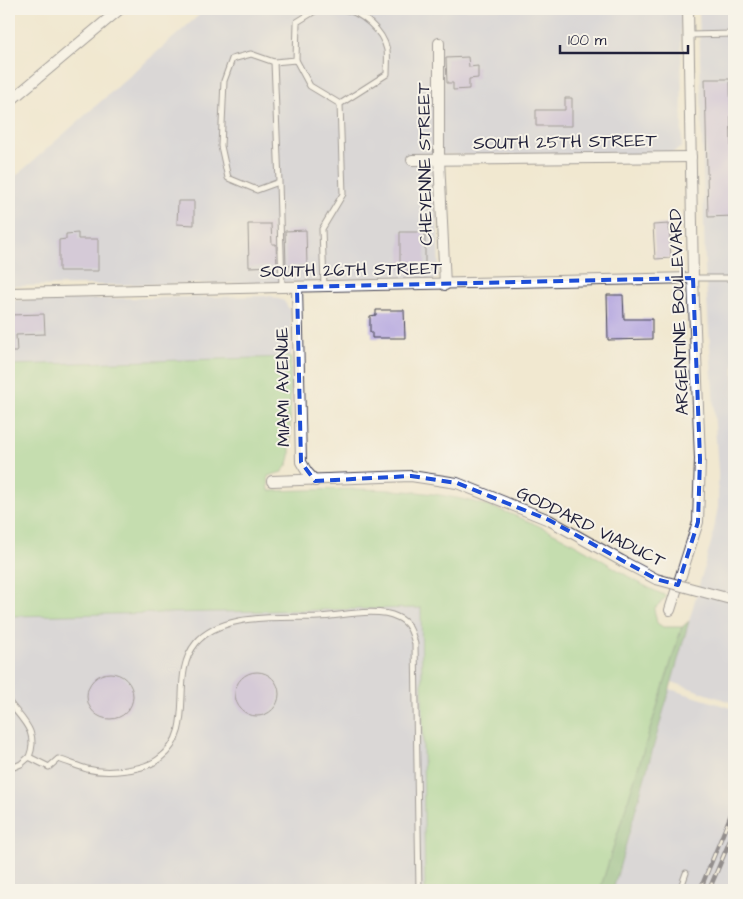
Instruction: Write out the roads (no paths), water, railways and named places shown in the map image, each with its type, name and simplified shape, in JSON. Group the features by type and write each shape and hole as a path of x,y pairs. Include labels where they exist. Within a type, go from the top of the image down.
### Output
{"street":[{"path":"9,102 120,9"},
{"name":"ARGENTINE BOULEVARD","path":"670,610 698,522 700,459 693,278 688,9"},
{"name":"CHEYENNE STREET","path":"439,43 439,159 445,285"},
{"name":"SOUTH 25TH STREET","path":"412,160 691,157"},
{"name":"SOUTH 26TH STREET","path":"9,293 445,285 693,278"},
{"name":"MIAMI AVENUE","path":"297,287 300,462 315,481"},
{"name":"GODDARD VIADUCT","path":"272,481 315,481 412,476 457,483 549,520 656,579 734,600"}],"lane":[{"path":"322,9 318,9 297,22 296,60 310,86 340,104"},
{"path":"340,104 387,74 387,49 375,26 352,10 342,9"},
{"path":"688,35 734,34"},
{"path":"279,182 257,190 228,178 221,146 224,80 232,59 250,54 274,62 296,60"},
{"path":"274,62 282,287"},
{"path":"324,287 322,229 343,194 340,104"},
{"path":"693,278 734,278"},
{"path":"29,757 49,767 58,759 99,771 137,768 149,765 160,759 172,747 181,719 184,670 189,654 197,642 209,633 223,625 255,618 336,616 370,612 390,614 404,621 410,628 415,644 419,890"},
{"path":"9,702 32,734 32,748 29,757 9,769"},
{"path":"680,890 686,873"}],"railway":[{"path":"700,890 734,807"},
{"path":"709,890 734,831"}]}
